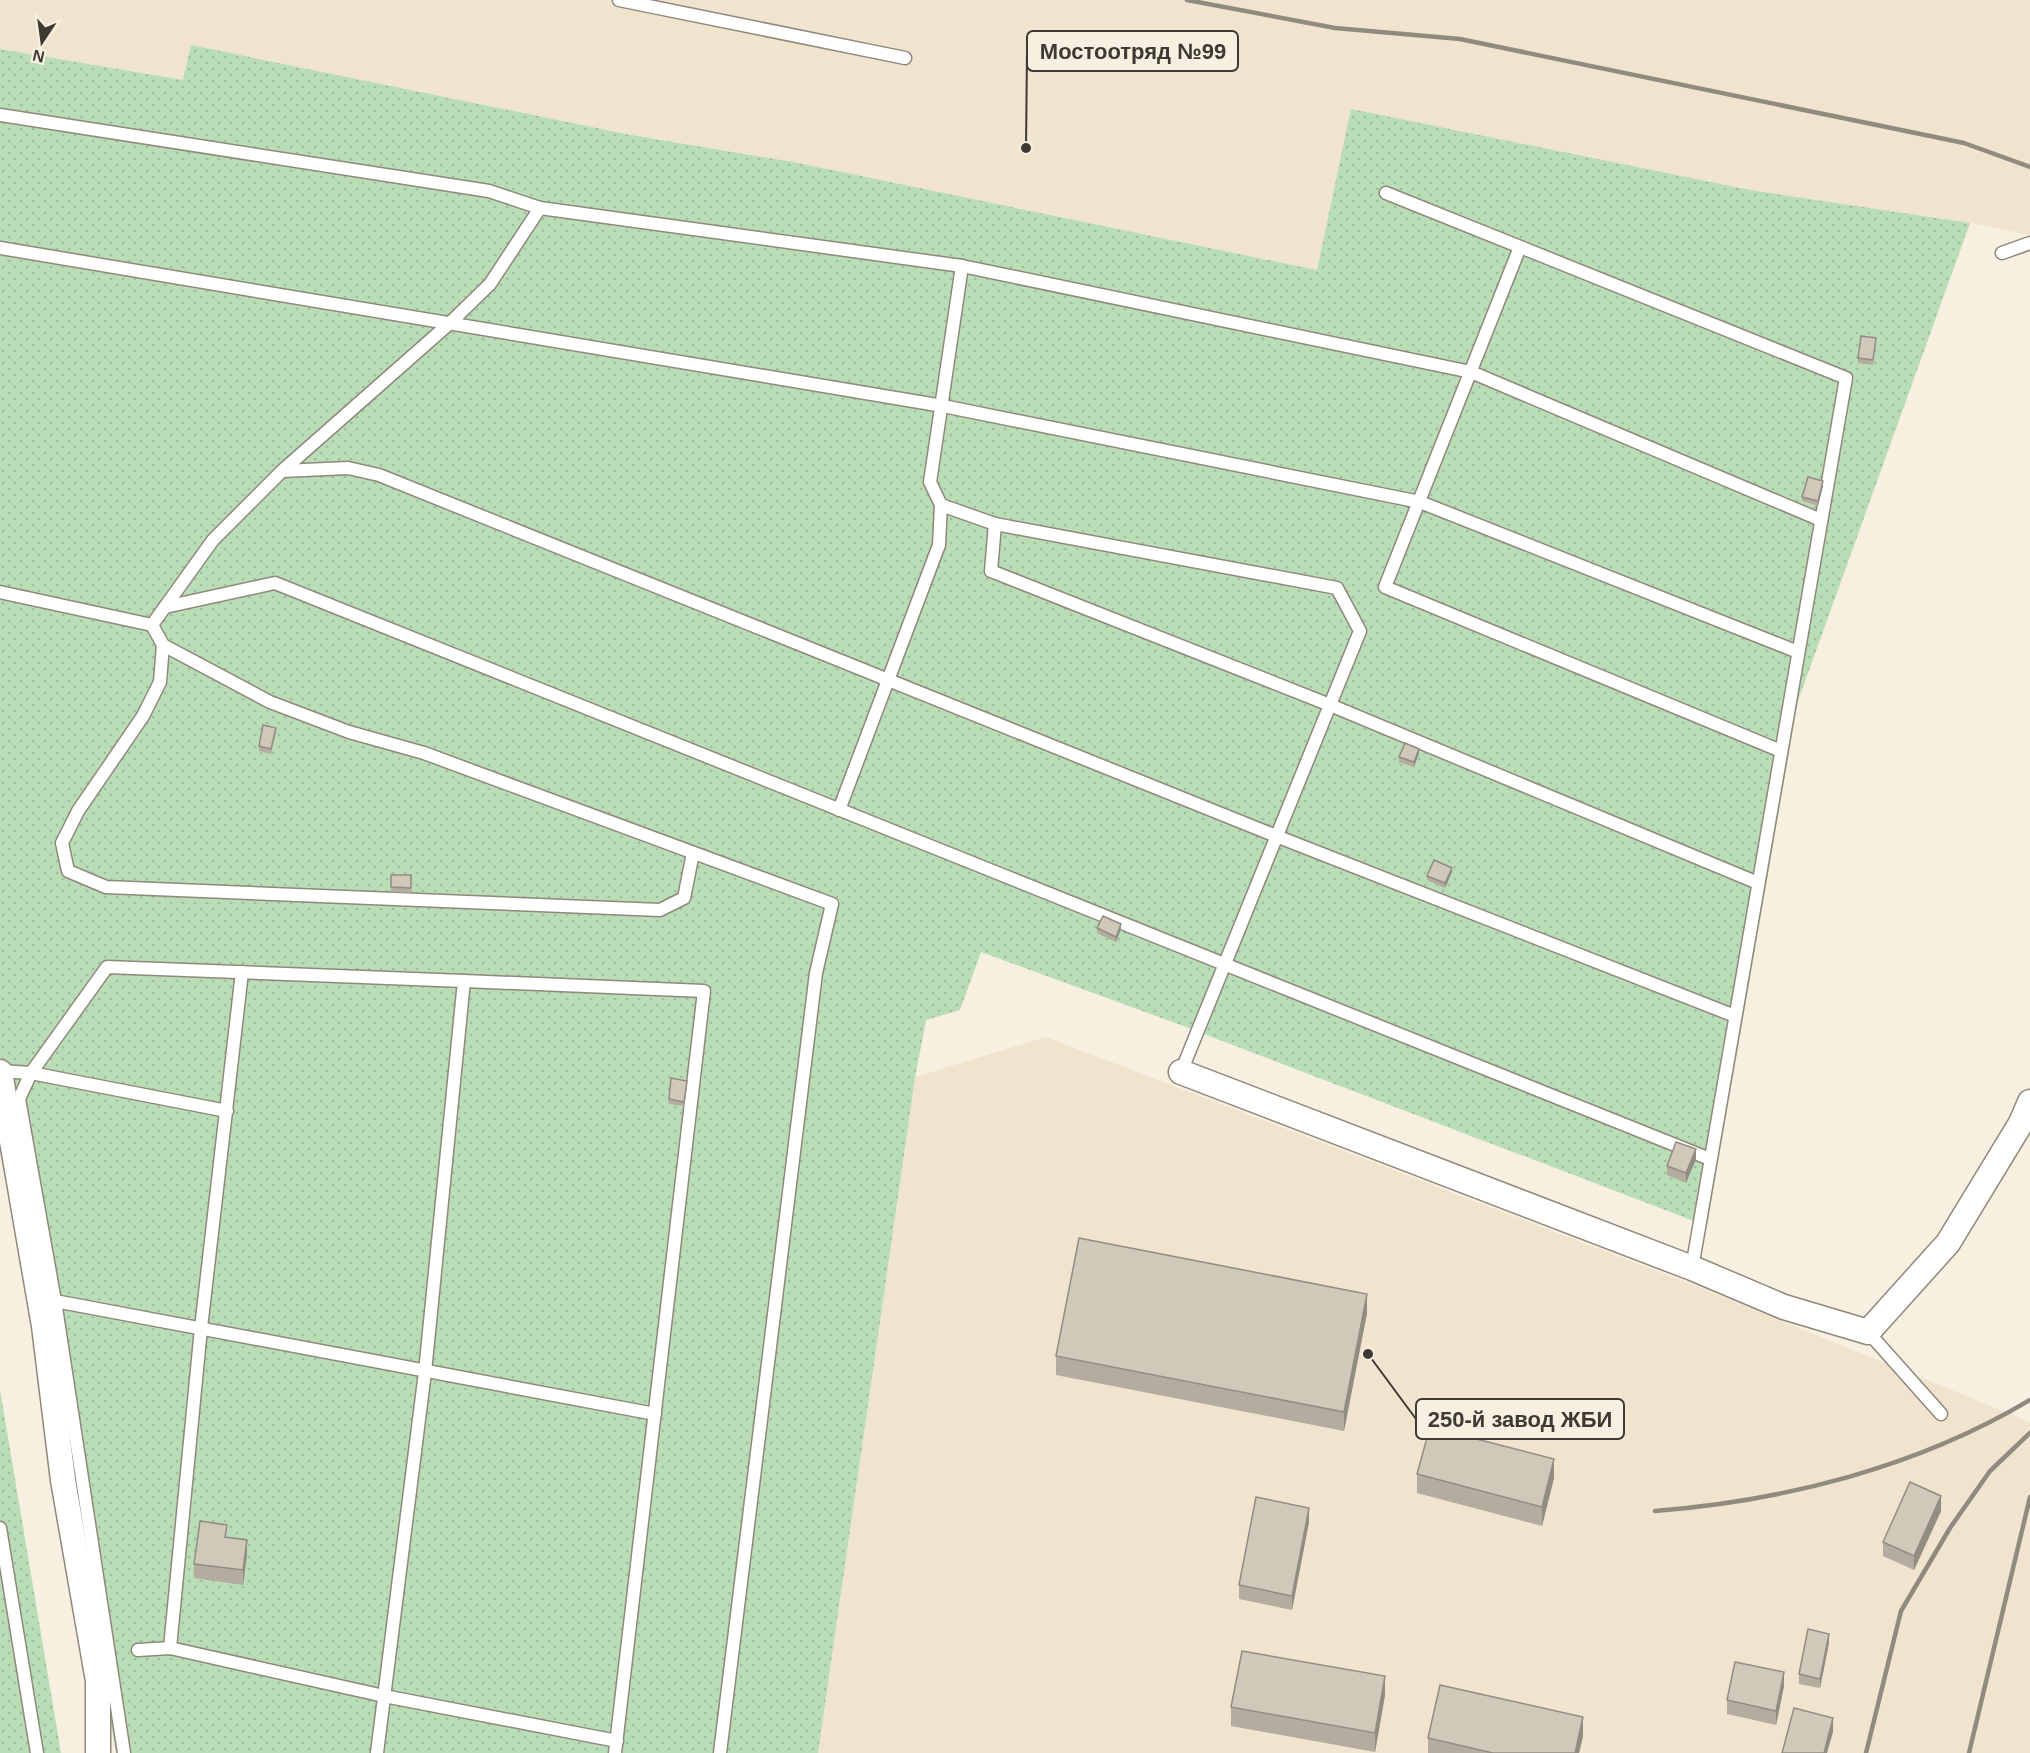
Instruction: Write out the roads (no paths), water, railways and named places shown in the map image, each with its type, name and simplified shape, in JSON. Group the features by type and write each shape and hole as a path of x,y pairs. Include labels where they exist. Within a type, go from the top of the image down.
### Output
{"street":[{"path":"0,1072 44,1326 63,1480 98,1681 98,1753"},
{"path":"1181,1072 1692,1268 1785,1307 1868,1332 1948,1243 2021,1123 2030,1102"}],"lane":[{"path":"618,0 905,58"},
{"path":"0,115 489,191 540,208 962,266 1471,372 1821,520"},
{"path":"1386,194 1846,378 1692,1268"},
{"path":"152,625 213,540 282,471 451,322 490,284 540,208"},
{"path":"2002,253 2030,243"},
{"path":"1520,247 1385,587 1781,751"},
{"path":"0,248 943,406 1420,502 1798,652"},
{"path":"838,810 939,545 941,505 930,482 962,266"},
{"path":"282,471 348,468 379,475 1276,836 1735,1016"},
{"path":"941,505 995,524 1337,588 1360,631 1181,1072"},
{"path":"995,524 991,571 1330,705 1758,883"},
{"path":"165,607 275,583 1710,1159"},
{"path":"0,592 152,625 163,645 270,702 350,732 424,753 832,904 816,973 720,1753"},
{"path":"163,645 160,682 143,716 78,811 62,843 68,871 106,887 660,910 684,898 693,853"},
{"path":"124,1753 55,1301 19,1099 31,1073 107,967 704,991 616,1747 170,1648 138,1650"},
{"path":"170,1648 201,1328 242,972"},
{"path":"377,1753 425,1372 464,981"},
{"path":"0,1072 31,1073 227,1111"},
{"path":"55,1301 655,1414"},
{"path":"1868,1332 1941,1414"},
{"path":"0,1528 37,1753"}],"railway":[{"path":"1187,0 1335,28 1460,39 1964,143 2030,167"},
{"path":"1655,1511 1752,1499 1849,1477 1942,1444 1987,1424 2030,1400"},
{"path":"1866,1753 1901,1611 1950,1528 1990,1471 2030,1433"},
{"path":"1969,1753 2030,1497"}],"place":[{"name":"Мостоотряд №99","path":"1026,148"},
{"name":"250-й завод ЖБИ","path":"1368,1354"}]}
